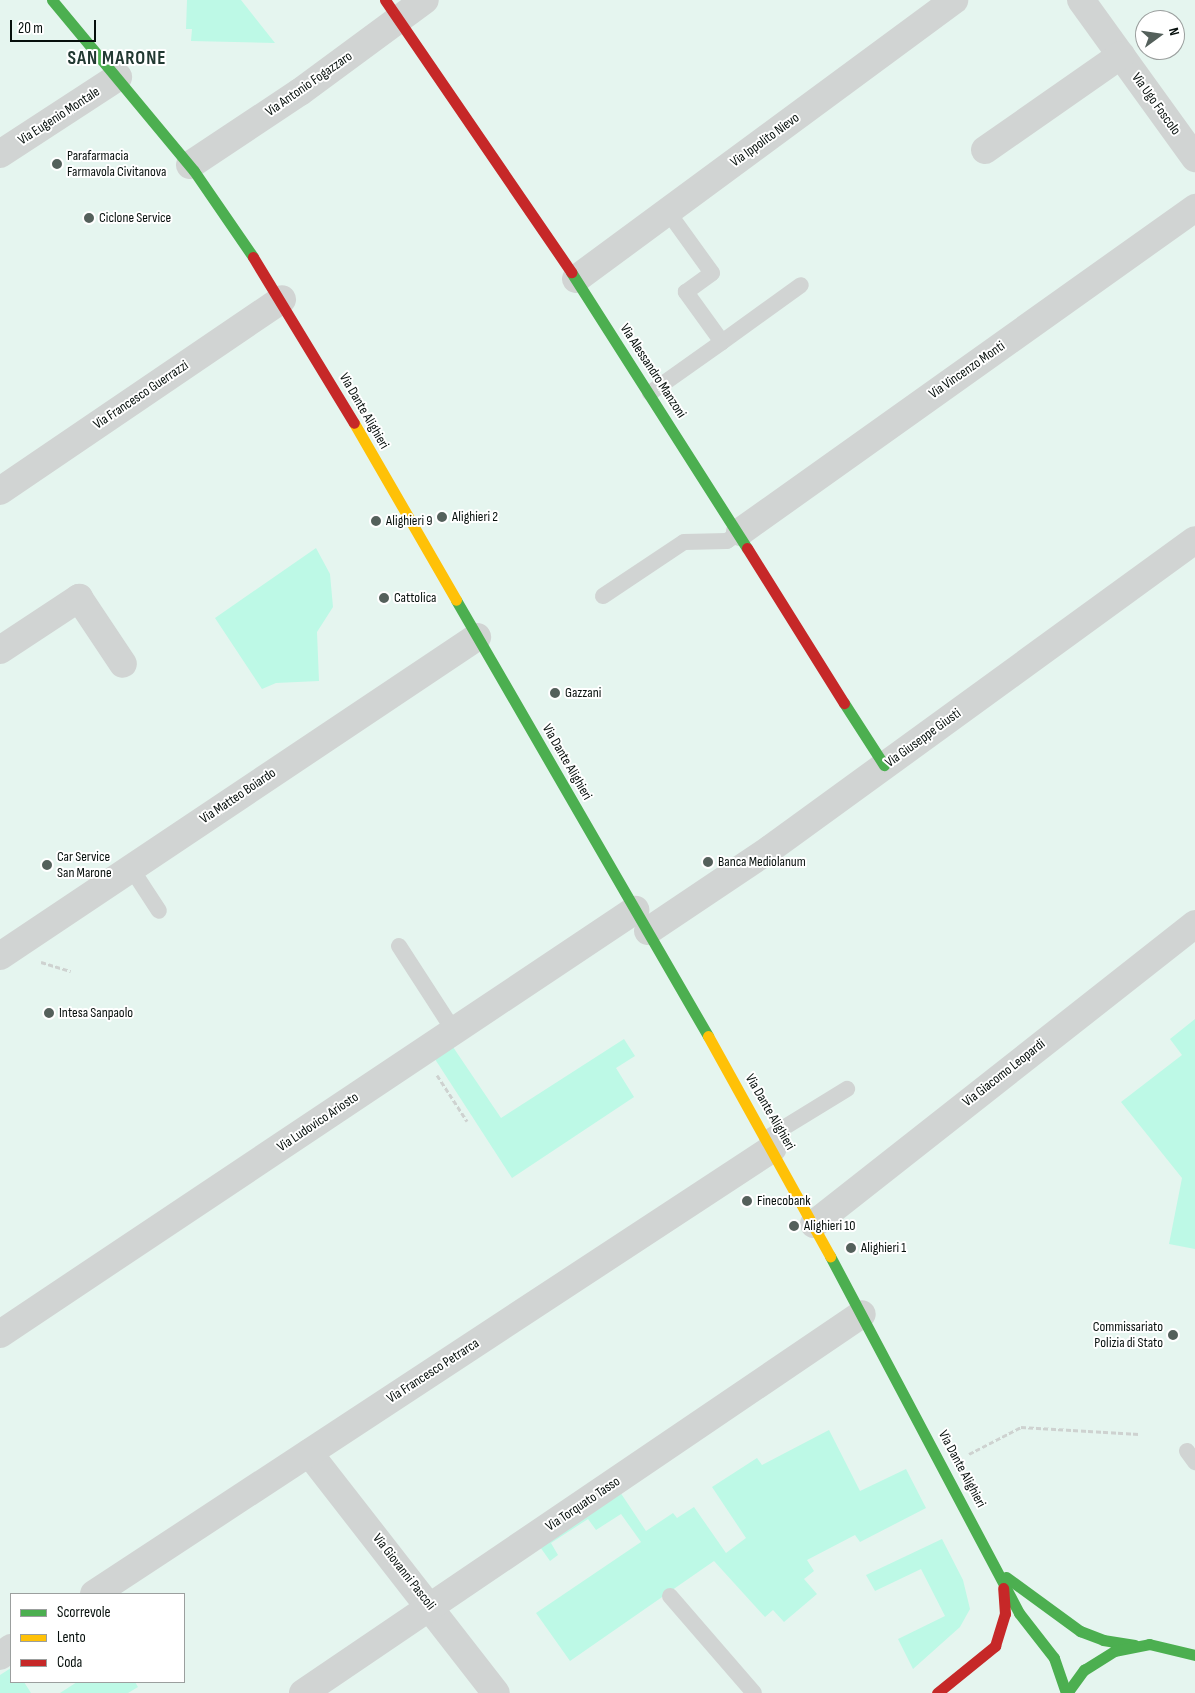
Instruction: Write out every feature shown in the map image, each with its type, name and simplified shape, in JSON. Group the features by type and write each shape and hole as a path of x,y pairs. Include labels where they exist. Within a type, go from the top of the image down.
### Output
{"main road":[{"name":"Via Dante Alighieri","path":"52,0 190,165 282,300 770,1143 1024,1619 1054,1658 1066,1693"},
{"name":"Via Alessandro Manzoni","path":"392,10 576,279 740,532 884,766"},
{"name":"Via Dante Alighieri","path":"1001,1574 1080,1631 1103,1640 1134,1645 1179,1648"},
{"path":"937,1693 994,1646 1006,1614 1001,1574"},
{"path":"1179,1648 1195,1642"},
{"path":"1066,1693 1098,1659 1134,1645"},
{"path":"1179,1648 1195,1655"}],"street":[{"name":"Via Antonio Fogazzaro","path":"190,165 392,10 425,0"},
{"name":"Via Ippolito Nievo","path":"576,279 954,0"},
{"name":"Via Ugo Foscolo","path":"1081,0 1195,158"},
{"path":"985,150 1121,55"},
{"name":"Via Eugenio Montale","path":"0,154 118,77"},
{"name":"Via Vincenzo Monti","path":"740,532 1195,208"},
{"name":"Via Francesco Guerrazzi","path":"0,491 282,300"},
{"name":"Via Giuseppe Giusti","path":"641,920 884,766 1195,540"},
{"path":"0,650 79,598 123,664"},
{"name":"Via Matteo Boiardo","path":"0,956 477,637"},
{"name":"Via Ludovico Ariosto","path":"0,1334 454,1031 641,920"},
{"name":"Via Giacomo Leopardi","path":"814,1224 1195,924"},
{"name":"Via Francesco Petrarca","path":"96,1593 309,1453 770,1143"},
{"name":"Via Torquato Tasso","path":"303,1693 862,1314"},
{"name":"Via Giovanni Pascoli","path":"309,1453 431,1606 496,1693"}],"lane":[{"path":"668,212 712,273 686,292 722,342"},
{"path":"650,393 801,285"},
{"path":"603,596 684,542 727,541 740,532"},
{"path":"131,868 159,911"},
{"path":"399,946 454,1031"},
{"path":"770,1143 847,1089"},
{"path":"670,1596 754,1693"}],"path":[{"path":"422,1052 467,1121"},
{"path":"968,1454 1021,1427 1139,1434"}],"green space":[{"path":"187,0 241,0 275,43 191,41 192,29 186,29"},
{"path":"316,548 330,574 333,607 317,632 319,681 276,683 262,689 215,618"},
{"path":"1195,1019 1195,1249 1169,1244 1182,1178 1121,1102 1182,1055 1170,1039"},
{"path":"624,1039 635,1056 616,1068 634,1097 512,1178 433,1056 451,1044 501,1118"},
{"path":"829,1430 860,1491 906,1469 926,1508 860,1542 855,1535 807,1560 814,1571 804,1579 817,1594 784,1622 773,1610 765,1617 714,1561 570,1661 536,1613 641,1542 621,1514 596,1530 588,1519 551,1543 558,1555 550,1561 538,1544 618,1489 646,1531 673,1513 677,1518 694,1507 726,1553 746,1538 712,1487 757,1458 762,1465"},
{"path":"942,1539 963,1580 970,1609 960,1627 913,1669 898,1639 945,1616 921,1569 875,1591 866,1575"},
{"path":"10,1669 10,1683 25,1683 31,1693 0,1693 0,1675"},
{"path":"75,1683 136,1683 138,1687 128,1693 60,1693"}],"traffic: fast":[{"path":"52,0 194,171 253,257"},
{"path":"571,272 747,548"},
{"path":"456,600 708,1036"},
{"path":"844,703 884,765"},
{"path":"830,1256 1019,1613 1054,1658 1066,1693"},
{"path":"1006,1577 1080,1631 1103,1640 1135,1645"},
{"path":"1067,1693 1084,1670 1114,1651 1149,1644 1195,1655"}],"traffic: slow":[{"path":"354,423 456,600"},
{"path":"708,1036 830,1256"}],"traffic: jam":[{"path":"385,0 571,272"},
{"path":"253,257 354,423"},
{"path":"747,548 844,703"},
{"path":"937,1693 995,1646 1005,1614 1003,1588"}],"place":[{"name":"Parafarmacia Farmavola Civitanova","path":"57,164"},
{"name":"Ciclone Service","path":"89,218"},
{"name":"Alighieri 2","path":"442,517"},
{"name":"Alighieri 9","path":"376,521"},
{"name":"Cattolica","path":"384,598"},
{"name":"Gazzani","path":"555,693"},
{"name":"Banca Mediolanum","path":"708,862"},
{"name":"Car Service San Marone","path":"47,865"},
{"name":"Intesa Sanpaolo","path":"49,1013"},
{"name":"Finecobank","path":"747,1201"},
{"name":"Alighieri 10","path":"794,1226"},
{"name":"Alighieri 1","path":"851,1248"},
{"name":"Commissariato Polizia di Stato","path":"1173,1335"}],"district":[{"name":"SAN MARONE","path":"117,59"}]}
